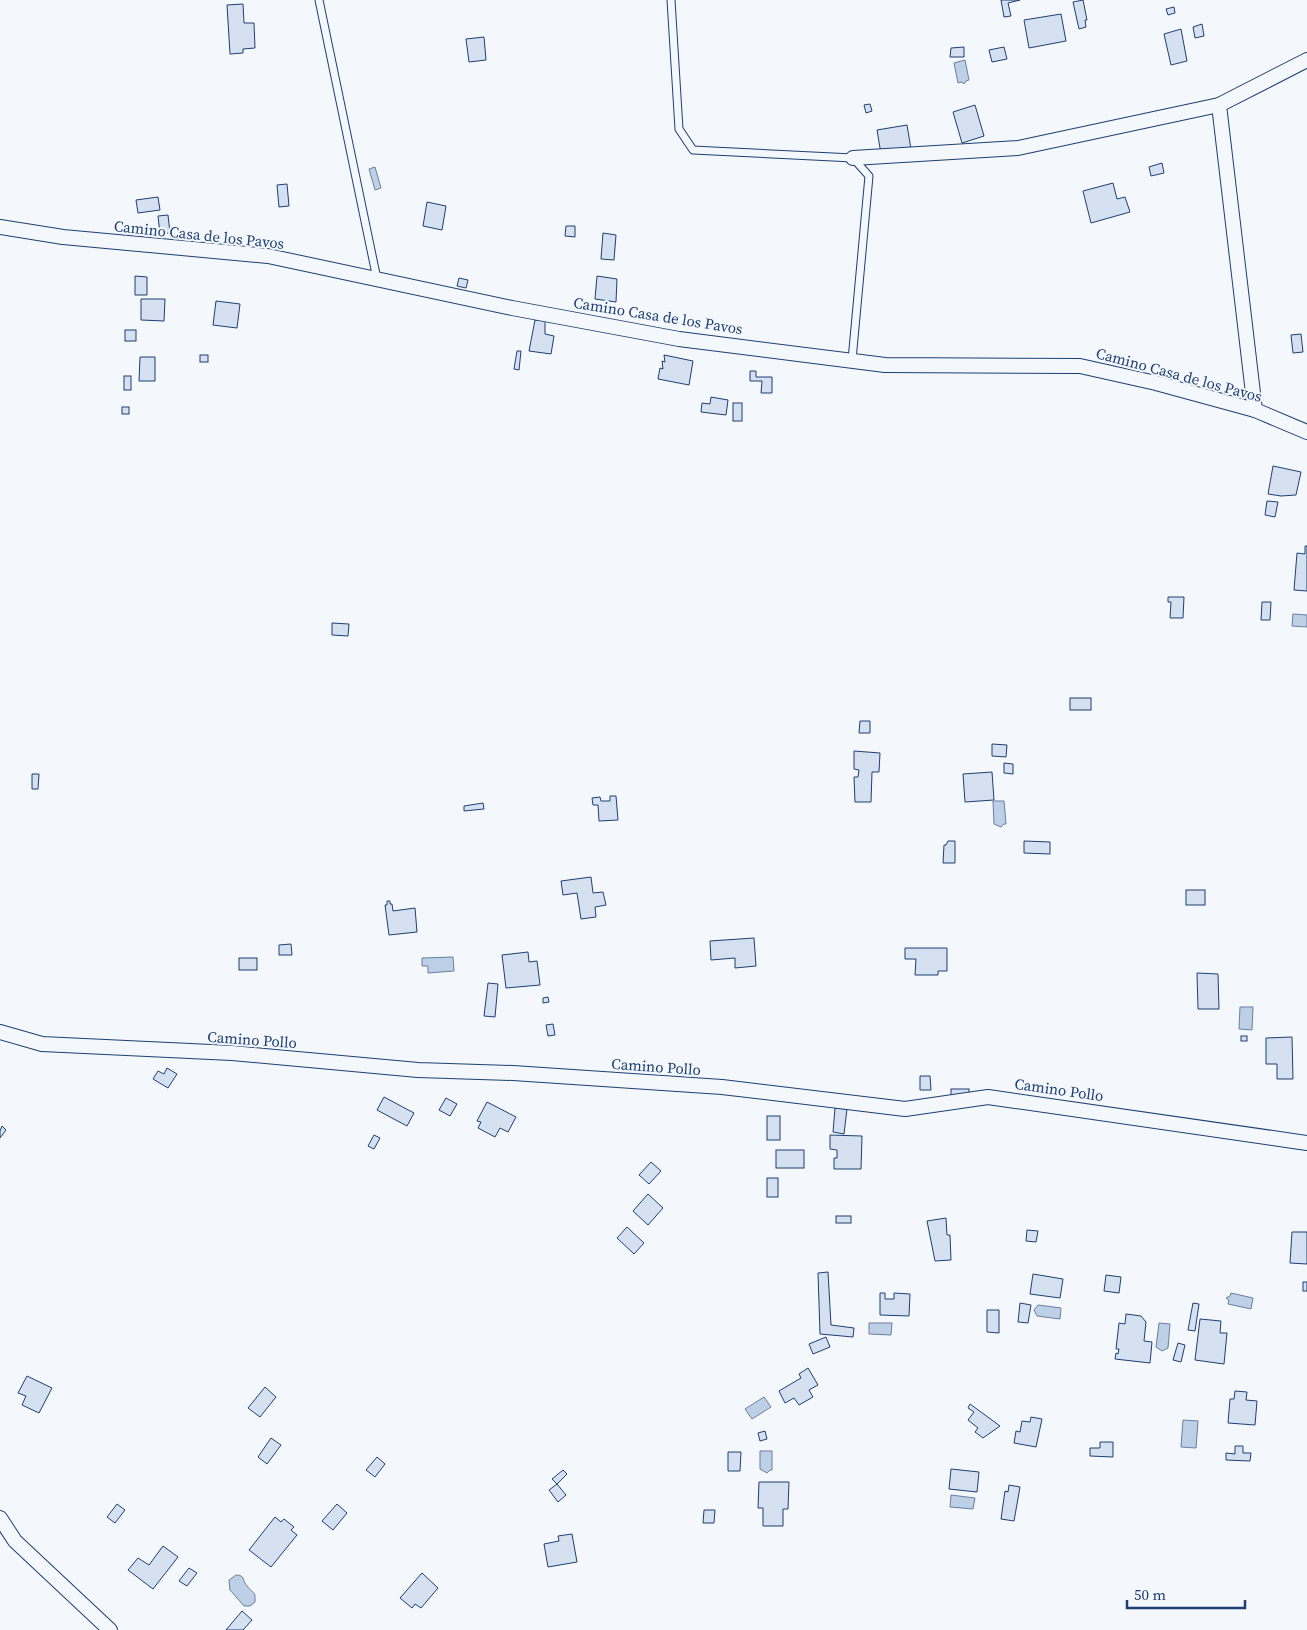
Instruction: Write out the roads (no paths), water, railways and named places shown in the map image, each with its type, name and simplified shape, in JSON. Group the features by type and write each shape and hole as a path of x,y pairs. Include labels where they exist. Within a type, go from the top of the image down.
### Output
{"street":[{"path":"853,158 1018,148 1219,105 1307,60"},
{"path":"1219,105 1255,410"},
{"name":"Camino Casa de los Pavos","path":"0,227 63,237 268,256 512,308 679,338 885,365 1080,366 1156,382 1255,410 1307,432"},
{"name":"Camino Pollo","path":"0,1032 42,1044 232,1053 418,1070 513,1073 722,1087 905,1109 988,1097 1307,1143"},
{"path":"0,1518 15,1541 110,1630"}],"lane":[{"path":"319,0 377,279"},
{"path":"672,0 679,129 693,150 853,158 869,176 852,360"}],"water":[{"path":"965,60 969,80 964,84 962,82 958,83 954,63"},
{"path":"375,167 381,188 375,190 369,169"},
{"path":"1293,614 1307,615 1307,627 1292,626"},
{"path":"993,801 1004,801 1006,824 1001,827 994,824"},
{"path":"453,957 454,971 428,973 428,966 422,966 422,958"},
{"path":"1240,1007 1253,1007 1252,1030 1239,1029"},
{"path":"1231,1293 1253,1298 1251,1309 1228,1304 1229,1300 1226,1298"},
{"path":"1038,1305 1061,1308 1060,1319 1037,1316 1034,1310"},
{"path":"869,1323 892,1323 891,1335 869,1334"},
{"path":"1159,1323 1170,1324 1168,1348 1162,1351 1156,1347"},
{"path":"764,1397 771,1407 752,1419 745,1409"},
{"path":"1183,1420 1198,1421 1196,1448 1181,1447"},
{"path":"760,1451 772,1451 772,1470 767,1473 760,1469"},
{"path":"951,1495 975,1498 973,1509 950,1507"},
{"path":"236,1575 242,1577 255,1595 255,1602 250,1606 244,1606 230,1590 229,1580"}]}
